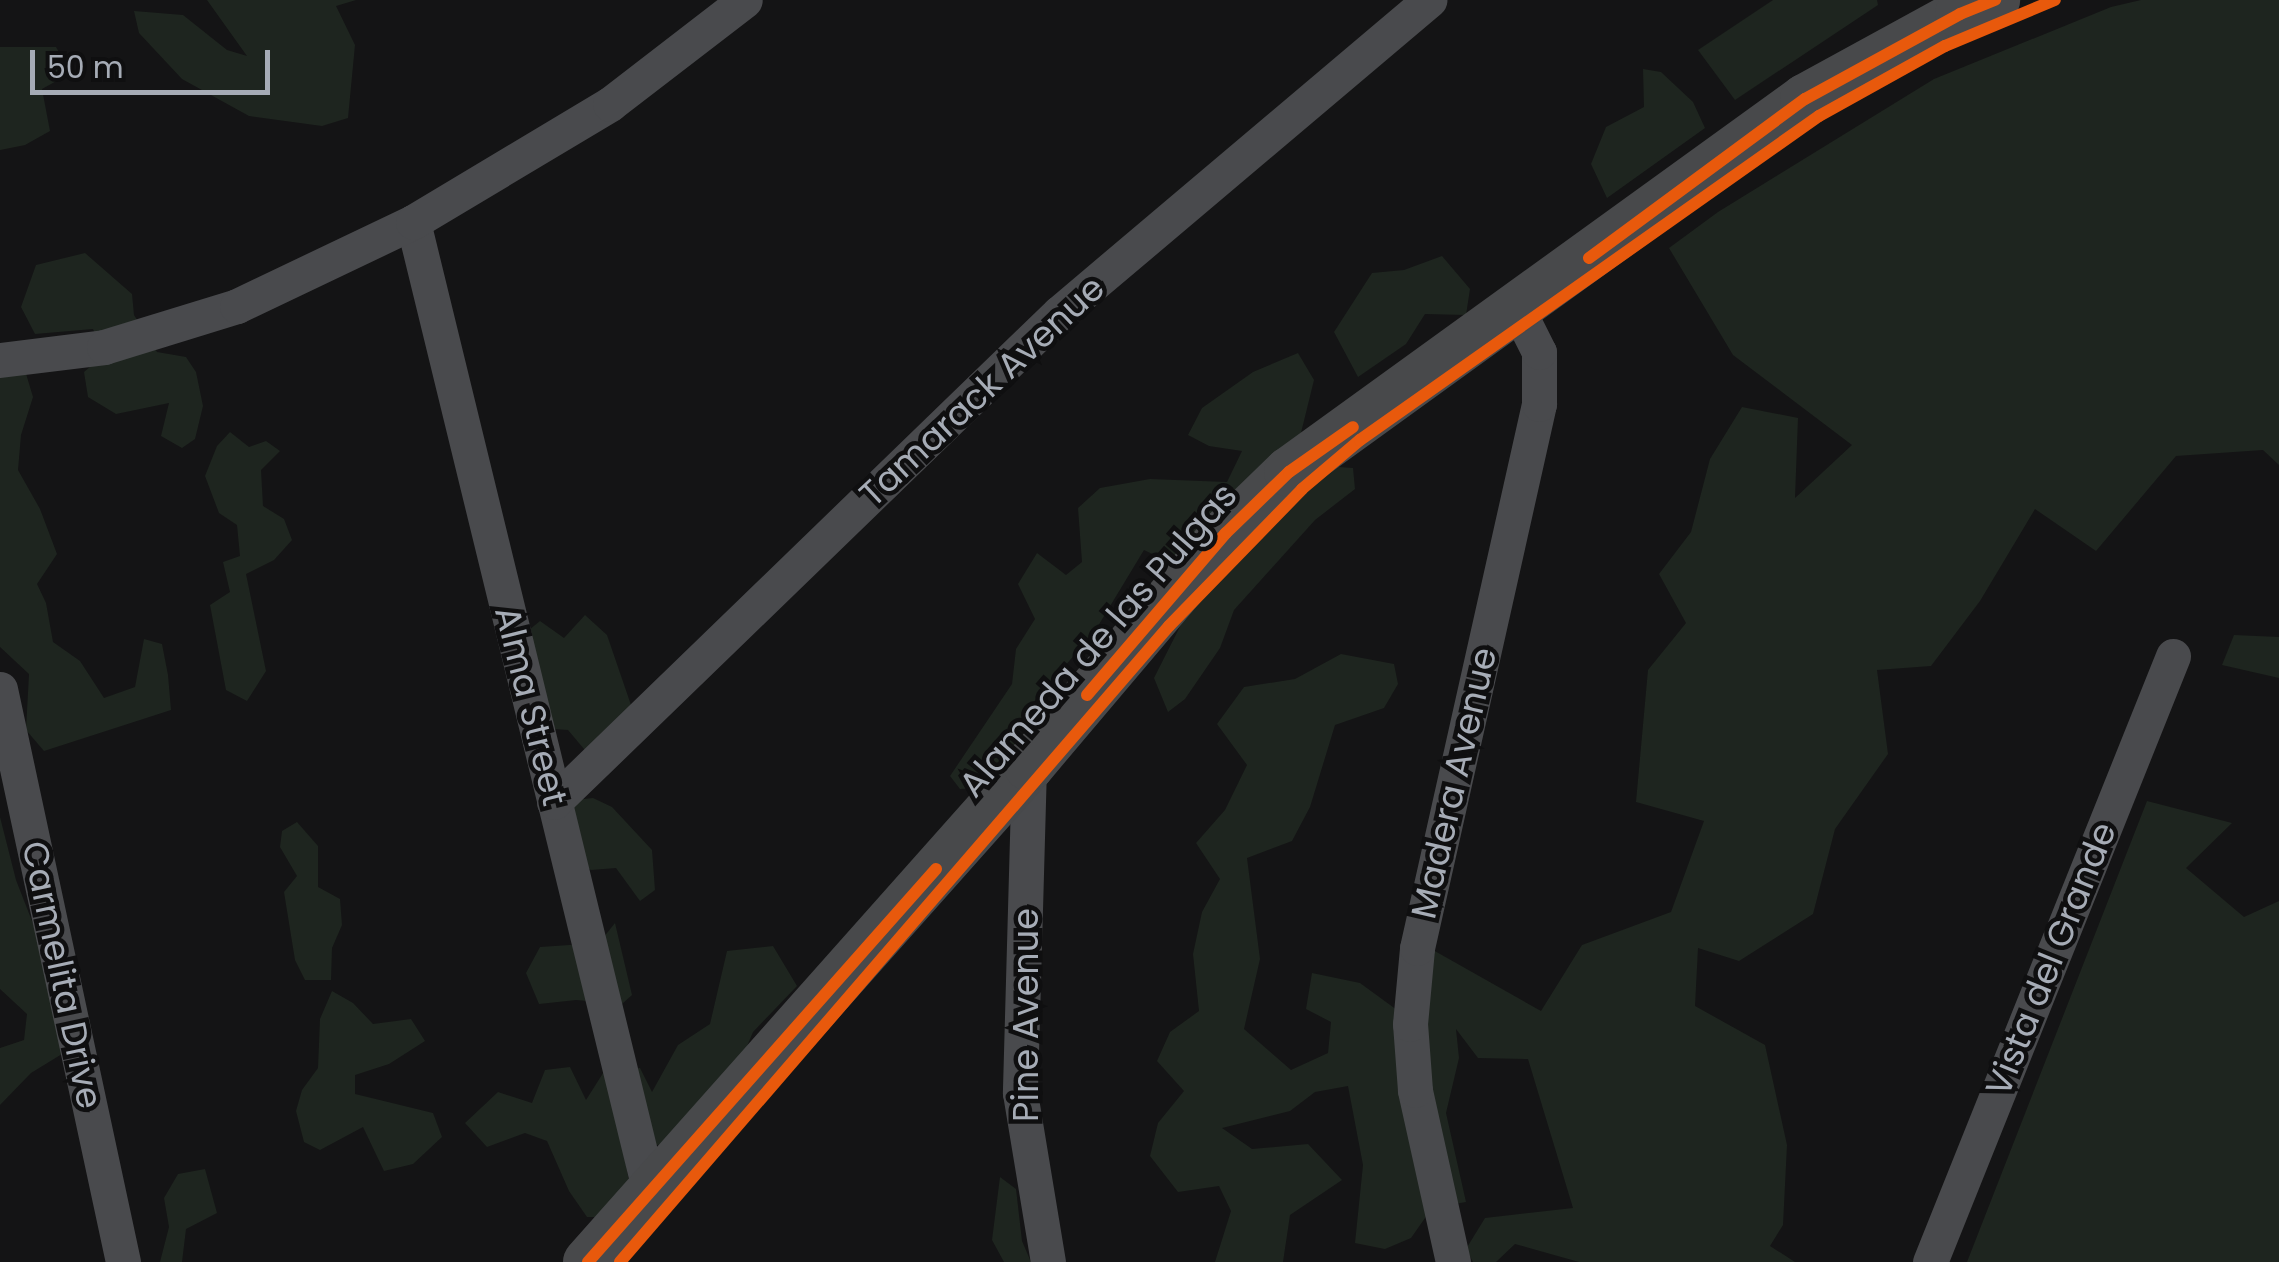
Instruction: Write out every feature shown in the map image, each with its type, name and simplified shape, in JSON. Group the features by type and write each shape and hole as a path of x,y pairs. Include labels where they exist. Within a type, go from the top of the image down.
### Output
{"main road":[{"name":"Alameda de las Pulgas","path":"588,1262 1029,766 1213,547 1288,472 1518,310 1805,99 1944,22 1996,0"}],"street":[{"path":"0,360 104,347 236,306 413,222 610,104 745,0"},
{"name":"Tamarack Avenue","path":"554,802 1059,314 1428,0"},
{"name":"Alma Street","path":"413,222 650,1188"},
{"name":"Madera Avenue","path":"1453,1262 1416,1090 1410,1024 1417,948 1539,404 1540,352 1518,310"},
{"name":"Vista del Grande","path":"1930,1262 2173,656"},
{"name":"Carmelita Drive","path":"0,689 123,1262"},
{"name":"Pine Avenue","path":"1029,766 1020,1093 1048,1262"}],"shaded area":[{"path":"207,0 356,0 336,6 355,45 348,118 322,126 249,116 182,79 139,33 134,11 183,15 227,50 247,56"},
{"path":"1773,0 1877,0 1878,5 1735,100 1698,50"},
{"path":"2141,0 2279,0 2279,465 2263,450 2176,456 2096,551 2035,509 1980,601 1931,666 1877,670 1888,754 1835,829 1813,914 1739,961 1698,948 1695,1006 1765,1045 1787,1145 1783,1225 1770,1246 1795,1262 1579,1262 1515,1244 1496,1262 1473,1262 1466,1249 1485,1218 1573,1208 1528,1059 1478,1058 1456,1029 1459,1058 1446,1113 1466,1202 1432,1208 1411,1238 1385,1249 1355,1243 1363,1165 1348,1086 1315,1092 1290,1111 1222,1128 1252,1149 1308,1144 1342,1180 1290,1215 1283,1262 1215,1262 1231,1211 1219,1186 1178,1192 1150,1156 1158,1123 1184,1091 1157,1061 1170,1032 1199,1011 1193,954 1202,912 1220,879 1196,843 1225,810 1247,765 1217,724 1244,687 1295,679 1341,654 1394,664 1398,684 1384,708 1335,725 1310,807 1292,841 1247,858 1260,959 1244,1029 1291,1070 1328,1053 1331,1022 1306,1009 1312,973 1360,983 1397,1010 1433,950 1541,1011 1582,945 1671,912 1704,821 1636,802 1648,670 1686,623 1659,574 1691,532 1710,459 1742,407 1798,418 1795,498 1852,445 1733,355 1669,248 1718,212 1934,79 2111,7"},
{"path":"0,47 56,47 71,73 42,89 50,131 25,145 0,150"},
{"path":"1643,69 1661,72 1693,102 1705,128 1607,198 1591,164 1606,127 1644,107"},
{"path":"85,253 132,294 134,315 157,352 186,357 196,372 203,406 195,439 182,448 161,436 169,403 116,414 88,397 84,372 104,355 93,329 35,334 21,307 36,265"},
{"path":"1442,256 1470,289 1466,315 1425,314 1406,344 1358,377 1334,332 1372,273 1404,270"},
{"path":"1298,353 1314,380 1299,441 1325,466 1353,468 1355,489 1315,520 1234,610 1220,648 1185,699 1168,712 1154,678 1204,579 1144,550 1095,631 1027,710 1013,748 978,788 960,789 950,776 1012,684 1016,649 1035,619 1018,584 1037,553 1066,575 1082,562 1078,508 1100,488 1150,479 1227,482 1242,451 1209,446 1188,435 1202,408 1253,372"},
{"path":"0,366 24,367 33,397 21,435 18,470 40,509 57,554 37,584 46,603 53,642 80,661 104,698 135,687 144,639 162,644 168,675 171,710 44,751 26,730 29,674 0,647"},
{"path":"230,432 249,447 266,441 280,451 261,470 263,506 284,519 292,540 274,560 246,574 266,671 247,701 226,690 210,605 230,592 223,562 240,556 237,525 219,513 205,476 217,446"},
{"path":"585,615 607,635 631,705 589,755 568,730 541,728 529,630 540,621 564,638"},
{"path":"2234,635 2279,637 2279,678 2222,665"},
{"path":"593,798 612,807 652,850 655,890 640,901 616,868 591,870 562,856 575,800"},
{"path":"2147,801 2232,823 2186,868 2244,917 2279,901 2279,1262 1967,1262"},
{"path":"0,817 16,880 46,957 62,1054 31,1073 0,1105 0,1048 24,1040 27,1014 0,989"},
{"path":"297,822 318,846 318,887 340,899 342,925 332,948 331,980 305,980 295,960 284,892 297,876 280,847 282,831"},
{"path":"615,923 632,995 622,1004 576,1000 539,1004 526,973 540,947 599,943"},
{"path":"773,946 797,986 753,1032 740,1063 664,1143 624,1155 632,1196 607,1217 587,1217 569,1191 547,1141 525,1133 487,1147 465,1123 498,1092 532,1103 545,1070 570,1067 586,1100 605,1070 640,1068 652,1092 678,1045 710,1024 727,951"},
{"path":"332,991 353,1003 373,1024 411,1019 425,1041 389,1064 355,1075 355,1094 433,1113 442,1137 413,1164 384,1171 363,1127 320,1150 304,1142 296,1111 302,1090 318,1068 320,1019"},
{"path":"205,1169 217,1213 186,1229 182,1262 160,1262 169,1227 164,1198 178,1174"},
{"path":"1000,1177 1016,1189 1022,1241 1031,1262 1004,1262 992,1240"}],"cycle path":[{"path":"1589,258 1805,99 1960,14 1995,0"},
{"path":"620,1262 1169,626 1302,489 1360,440 1819,116 1945,46 2055,0"},
{"path":"1087,695 1226,533 1289,472 1353,427"},
{"path":"588,1262 936,869"}]}
